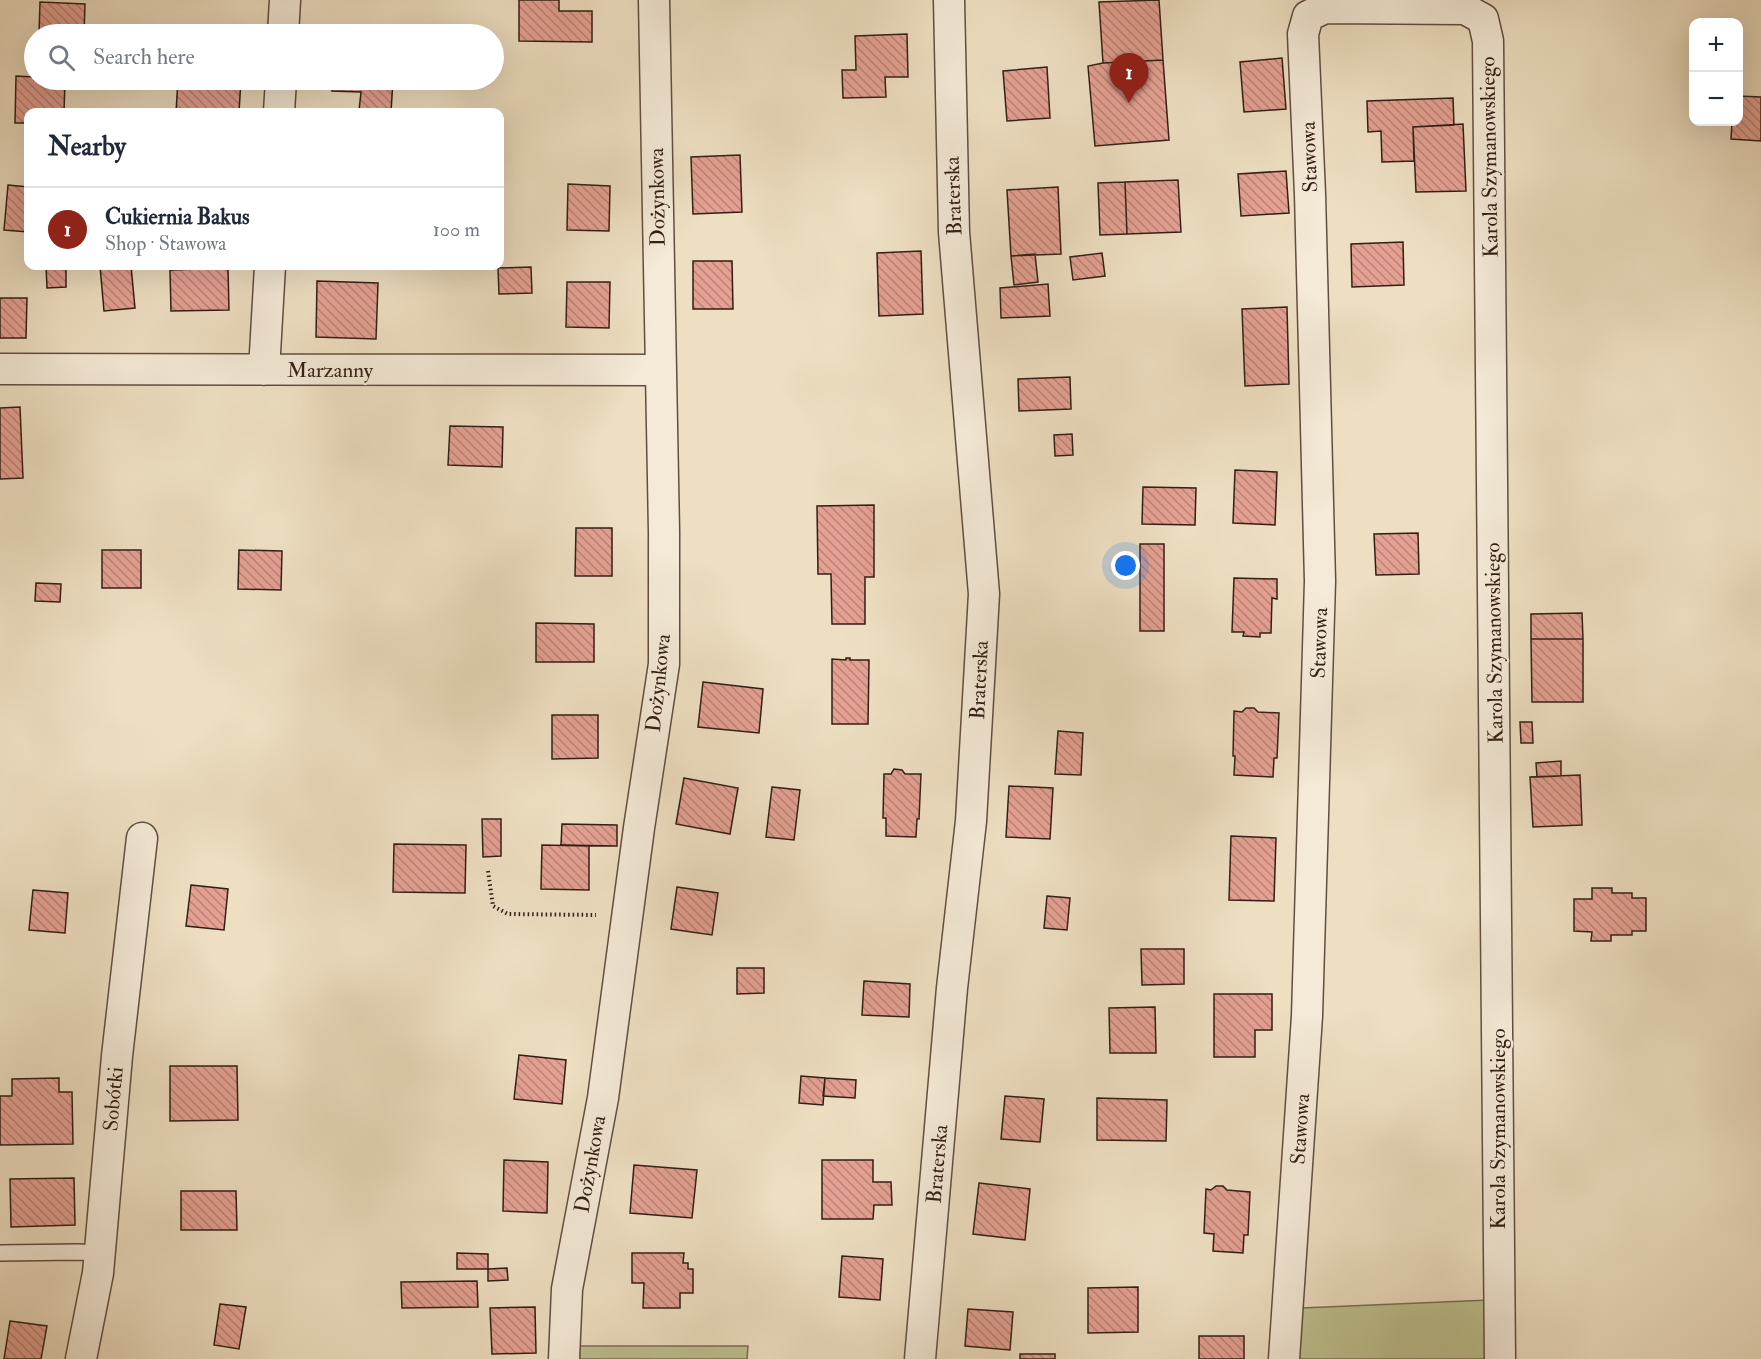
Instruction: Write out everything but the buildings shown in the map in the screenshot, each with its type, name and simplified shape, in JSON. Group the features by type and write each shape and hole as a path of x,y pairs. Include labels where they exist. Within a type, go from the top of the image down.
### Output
{"street":[{"path":"284,24 285,0"},
{"name":"Dożynkowa","path":"564,1359 567,1289 603,1098 664,664 664,532 654,0"},
{"name":"Braterska","path":"920,1359 952,988 972,820 984,594 954,232 949,0"},
{"name":"Stawowa","path":"1284,1359 1307,1016 1320,581 1310,194 1303,34 1308,16 1325,8 1395,8"},
{"name":"Karola Szymanowskiego","path":"1395,8 1465,9 1483,19 1488,41 1500,1359"},
{"path":"279,108 280,90"},
{"path":"264,370 270,270"},
{"name":"Marzanny","path":"0,369 660,370"},
{"name":"Sobótki","path":"81,1359 98,1273 117,1056 142,838"}],"lane":[{"path":"0,1254 99,1253"}],"path":[{"path":"488,871 493,906 508,914 627,915"}],"green space":[{"path":"1489,1300 1491,1359 1299,1359 1302,1308"},
{"path":"580,1346 748,1346 747,1359 579,1359"}],"place":[{"name":"Cukiernia Bakus","path":"1129,103"}]}
